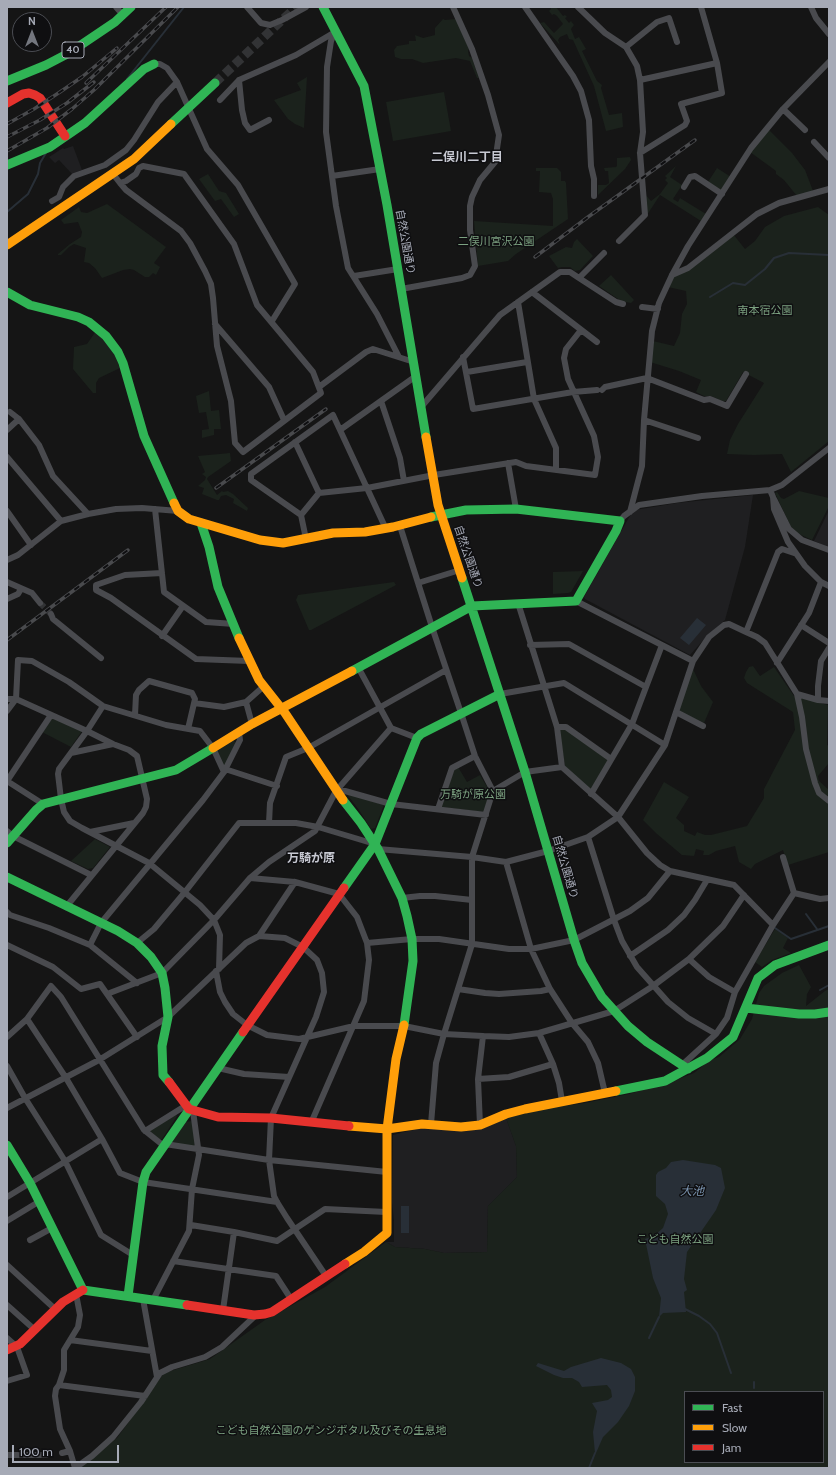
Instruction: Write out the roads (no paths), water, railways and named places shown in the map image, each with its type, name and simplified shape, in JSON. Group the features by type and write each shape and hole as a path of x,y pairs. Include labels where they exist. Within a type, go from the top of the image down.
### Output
{"street":[{"path":"116,7 122,15"},
{"name":"40","path":"7,81 46,65 69,53 91,39 131,7"},
{"path":"247,7 261,23 270,25 306,7"},
{"name":"自然公園通り","path":"323,7 364,86 441,514 525,772 574,940 582,963 602,997 614,1011 628,1026 648,1042 685,1067"},
{"path":"401,289 462,278 470,275 475,266 470,230 470,206 472,197 480,180 495,162 498,135 490,102 472,49 453,7"},
{"path":"525,7 573,76 581,91 589,120 594,196"},
{"path":"578,7 605,33 626,47 637,66 640,80 643,132 640,155 645,215 619,241"},
{"path":"640,155 685,125 686,121 681,104 722,93 717,63 701,7"},
{"path":"811,7 816,18 829,34"},
{"path":"626,47 657,22 669,18 677,42"},
{"path":"220,100 239,80 296,55 335,32"},
{"path":"335,32 331,41 327,67 325,103 327,146 348,268 377,314 399,357"},
{"path":"640,80 717,63"},
{"path":"7,165 50,147 85,123 144,69 154,64 160,64 166,68 177,82 207,149 238,185 294,284 272,321"},
{"path":"630,512 642,466 644,420 652,331 658,309 672,275 688,246 751,148 783,109 828,65"},
{"path":"239,80 241,86 242,110 250,130 269,120"},
{"path":"52,201 59,196 63,187 74,176 105,165 126,150 158,102 177,82"},
{"path":"7,245 134,159 215,83"},
{"path":"7,103 23,94 29,93 35,95 40,98 65,136"},
{"path":"783,109 805,130"},
{"path":"814,142 829,158"},
{"path":"126,150 134,159"},
{"path":"7,169 36,156"},
{"path":"113,174 126,190 181,231 190,243 211,284 217,346 231,401 235,443 243,452 321,393 313,372 272,321 257,305 234,244 184,174 143,166 136,174 126,181 120,182"},
{"path":"332,176 380,169"},
{"path":"684,187 690,177 695,176 722,194"},
{"path":"672,275 688,268 757,214 779,203 829,189"},
{"path":"579,278 604,253"},
{"path":"354,276 398,269"},
{"path":"422,406 500,315 560,272 570,272 616,302 623,304"},
{"path":"7,292 30,305 78,317 89,322 106,336 118,352 144,436 178,511 189,519 271,543 283,543 333,533 365,532 386,529 441,514 466,510 516,509 620,522"},
{"path":"532,292 597,342"},
{"path":"518,302 534,399 556,448 556,470"},
{"path":"642,307 658,309"},
{"path":"215,324 266,382 284,420"},
{"path":"301,515 319,493 367,488 508,463 516,462 526,466 595,475 598,457 594,436 568,379 565,354 566,349 581,330"},
{"path":"319,387 366,352 373,349 414,362"},
{"path":"463,357 473,409 573,392 599,390 605,387 648,378 704,400 710,399 727,406 746,374"},
{"path":"466,372 528,362"},
{"path":"340,430 416,376"},
{"path":"381,401 398,452 404,481"},
{"path":"10,412 19,419 40,445 53,476 88,514"},
{"path":"306,539 301,515 251,480 250,474 333,415 386,529"},
{"path":"7,430 19,419"},
{"path":"644,420 698,438"},
{"path":"296,442 319,493"},
{"path":"576,601 620,522 624,516 639,505 702,496 770,490 782,485 829,448"},
{"path":"7,457 61,521"},
{"path":"508,463 516,509"},
{"path":"770,490 789,529 802,540 829,550"},
{"path":"773,497 774,509 794,553 821,582 829,586"},
{"path":"7,560 18,555 61,521 116,509 155,509 178,511"},
{"path":"155,509 164,592 206,622 234,624"},
{"path":"7,511 31,545"},
{"path":"7,1350 17,1347 55,1309 79,1292 128,1296 256,1315 272,1312 382,1238 387,1233 388,1226 386,1212 388,1129 396,1059 404,1026 412,968 412,939 402,898 377,846 282,709 264,686 249,660 218,587 209,547 201,523"},
{"path":"400,526 474,756 493,791"},
{"path":"746,632 778,552 782,549 794,553"},
{"path":"418,583 460,570"},
{"path":"162,573 125,576 96,585 96,590 111,598 196,660 249,660"},
{"path":"7,582 32,593 40,603"},
{"path":"777,663 809,613 821,582"},
{"path":"7,599 18,594 22,589"},
{"path":"7,843 10,833 43,804 61,798 176,770 252,724 472,606 576,601 693,661"},
{"path":"518,603 557,727 562,767 618,817 647,853 660,865 670,871 734,885 773,925"},
{"path":"162,636 183,606"},
{"path":"51,614 53,620 101,658"},
{"path":"137,943 154,929 239,823 296,823 318,827 377,846 506,862 548,851 588,837 618,817 665,745 693,661 709,637 724,625 729,624 757,637 765,643 797,694 802,717 806,749 815,783 820,793 829,801"},
{"path":"801,625 829,643"},
{"path":"530,645 569,644 646,687"},
{"path":"591,794 632,724 662,645"},
{"path":"818,700 821,660 829,648"},
{"path":"7,711 16,699 18,660 32,661 69,682 103,706 135,714 166,725 200,731 213,748 225,770 277,786"},
{"path":"358,667 391,728 417,738"},
{"path":"269,823 270,803 286,757 308,748 446,670"},
{"path":"135,714 136,695 149,682 192,693 195,699 188,729"},
{"path":"128,1296 143,1182 146,1172 247,1025 340,894 377,846 391,804 417,738 461,713 500,694 564,682 665,745"},
{"path":"194,703 224,707 246,702 264,686"},
{"path":"797,694 818,700 829,701"},
{"path":"7,699 16,699 129,750 137,756 147,799 143,813 115,845 66,907"},
{"path":"246,702 252,724"},
{"path":"103,706 59,769 58,774 64,812 70,821 149,863 200,905 214,920 220,935 217,970 220,992 224,1002 233,1014 247,1025 267,1035 299,1039 354,1026 404,1026 444,1034 509,1037 539,1033 614,1011 653,986 689,959 723,926 744,895"},
{"path":"676,712 703,726"},
{"path":"43,804 7,781 51,715"},
{"path":"557,727 566,727 611,759"},
{"path":"107,994 162,973 214,920 250,878 269,862 315,831 337,790 391,728"},
{"path":"90,945 101,923 149,863 203,800 225,770 240,740 239,732"},
{"path":"71,753 113,744"},
{"path":"438,809 452,768 474,756"},
{"path":"432,1124 436,1063 472,944 472,857 493,791 525,772 562,767"},
{"path":"337,790 391,804 486,815"},
{"path":"90,832 134,823"},
{"path":"10,833 91,875"},
{"path":"588,837 614,920 622,941 630,956 653,986 668,1002 688,1018 716,1034"},
{"path":"783,857 794,893"},
{"path":"506,862 531,949 550,989 572,1023 588,1042 598,1063 605,1094"},
{"path":"367,943 412,939 439,939 509,949 531,949 574,940 630,911 648,898 670,871"},
{"path":"7,877 101,923 137,943 151,957 162,973 168,1017 162,1046 163,1075 189,1109 199,1149 199,1155 192,1189 190,1231 173,1261 148,1299 152,1351 157,1377"},
{"path":"250,878 295,882 340,894 357,917 367,943 369,960 364,1001 311,1124"},
{"path":"630,956 668,930 684,915 707,880"},
{"path":"7,1108 99,1060 168,1017 246,943 260,936 295,882"},
{"path":"794,893 820,899 829,898"},
{"path":"145,1131 189,1109 218,1117 271,1118 311,1124 388,1129 422,1124 461,1127 480,1125 506,1114 562,1101 605,1094 665,1081 685,1067 716,1034 727,1018 735,992 773,925 794,893"},
{"path":"402,898 435,896 472,900"},
{"path":"7,922 8,914 49,928 90,945 136,983"},
{"path":"260,936 285,938 303,947 317,960 322,973 324,992 316,1017 271,1118 268,1160 274,1196 294,1229 326,1276"},
{"path":"7,945 53,967 81,989 100,984 137,1037"},
{"path":"685,1067 707,1058 733,1037 758,978 765,972 775,965 829,945"},
{"path":"689,959 708,976 735,992"},
{"path":"7,1037 27,1019 51,986 61,998 145,1131 165,1145 268,1160 387,1172"},
{"path":"458,988 499,994 535,992 550,989"},
{"path":"746,1008 799,1014 822,1014 829,1012"},
{"path":"27,1019 66,1078 120,1173 143,1182 277,1202"},
{"path":"539,1033 553,1064 559,1083 562,1101"},
{"path":"480,1125 478,1079 483,1036"},
{"path":"478,1079 509,1077 553,1064"},
{"path":"7,1066 25,1098 66,1161 101,1235 133,1255"},
{"path":"218,1068 244,1074 289,1077"},
{"path":"7,1197 102,1139"},
{"path":"7,1146 40,1202 76,1278 79,1292 80,1315 78,1327 64,1350 64,1370 59,1385 56,1389 55,1396 60,1429 70,1451 75,1468 104,1446 145,1396 160,1373 172,1367 205,1357 222,1346 256,1315"},
{"path":"7,1221 40,1202"},
{"path":"191,1225 234,1232 277,1242 325,1209 386,1212"},
{"path":"30,1240 52,1228"},
{"path":"223,1310 234,1232"},
{"path":"173,1261 276,1276 291,1299"},
{"path":"7,1265 55,1309"},
{"path":"7,1305 35,1330"},
{"path":"7,1338 17,1347 27,1375 7,1381"},
{"path":"70,1340 152,1351"},
{"path":"59,1385 145,1396"},
{"path":"62,1453 70,1451"},
{"path":"7,1455 46,1455"}],"water":[{"path":"697,618 706,625 689,645 680,638"},
{"name":"大池","path":"683,1160 715,1165 721,1168 725,1188 716,1210 687,1252 684,1279 687,1290 684,1292 686,1312 663,1313 659,1317 661,1298 653,1278 645,1239 654,1236 663,1228 668,1214 665,1204 656,1196 656,1175 658,1172 666,1168 671,1162"},
{"path":"401,1206 409,1206 409,1233 401,1233"},
{"path":"601,1358 621,1363 631,1369 635,1377 635,1391 629,1406 618,1422 603,1437 595,1453 593,1432 597,1411 592,1403 608,1400 612,1397 611,1390 607,1385 582,1387 579,1382 572,1378 563,1378 554,1375 536,1366 538,1363 564,1371 571,1367"}],"waterway":[{"path":"127,79 184,7"},
{"path":"7,212 28,194 38,174 40,163 46,153"},
{"path":"710,297 733,283 745,285 765,269 774,258 789,253 829,255"},
{"path":"806,914 817,929"},
{"path":"775,928 791,939 829,926"},
{"path":"820,990 829,985"},
{"path":"685,1309 699,1316 710,1324 717,1333 731,1373"},
{"path":"649,1338 659,1317"},
{"path":"754,1382 754,1388"},
{"path":"589,1468 595,1453"}],"tunnel":[{"path":"215,83 296,7"},
{"path":"40,603 51,614"}],"railway":[{"path":"86,83 166,7"},
{"path":"7,151 47,128 72,109 94,90 178,7"},
{"path":"7,124 34,109 82,77 117,48"},
{"path":"7,137 40,120 67,103 94,82"},
{"path":"535,257 695,140"},
{"path":"216,488 326,409"},
{"path":"7,640 128,550"}],"district":[{"name":"二俣川二丁目","path":"467,157"},
{"name":"万騎が原","path":"311,858"}],"park label":[{"name":"二俣川宮沢公園","path":"496,242"},
{"name":"南本宿公園","path":"765,311"},
{"name":"万騎が原公園","path":"473,795"},
{"name":"こども自然公園","path":"675,1240"},
{"name":"こども自然公園のゲンジボタル及びその生息地","path":"331,1431"}]}
